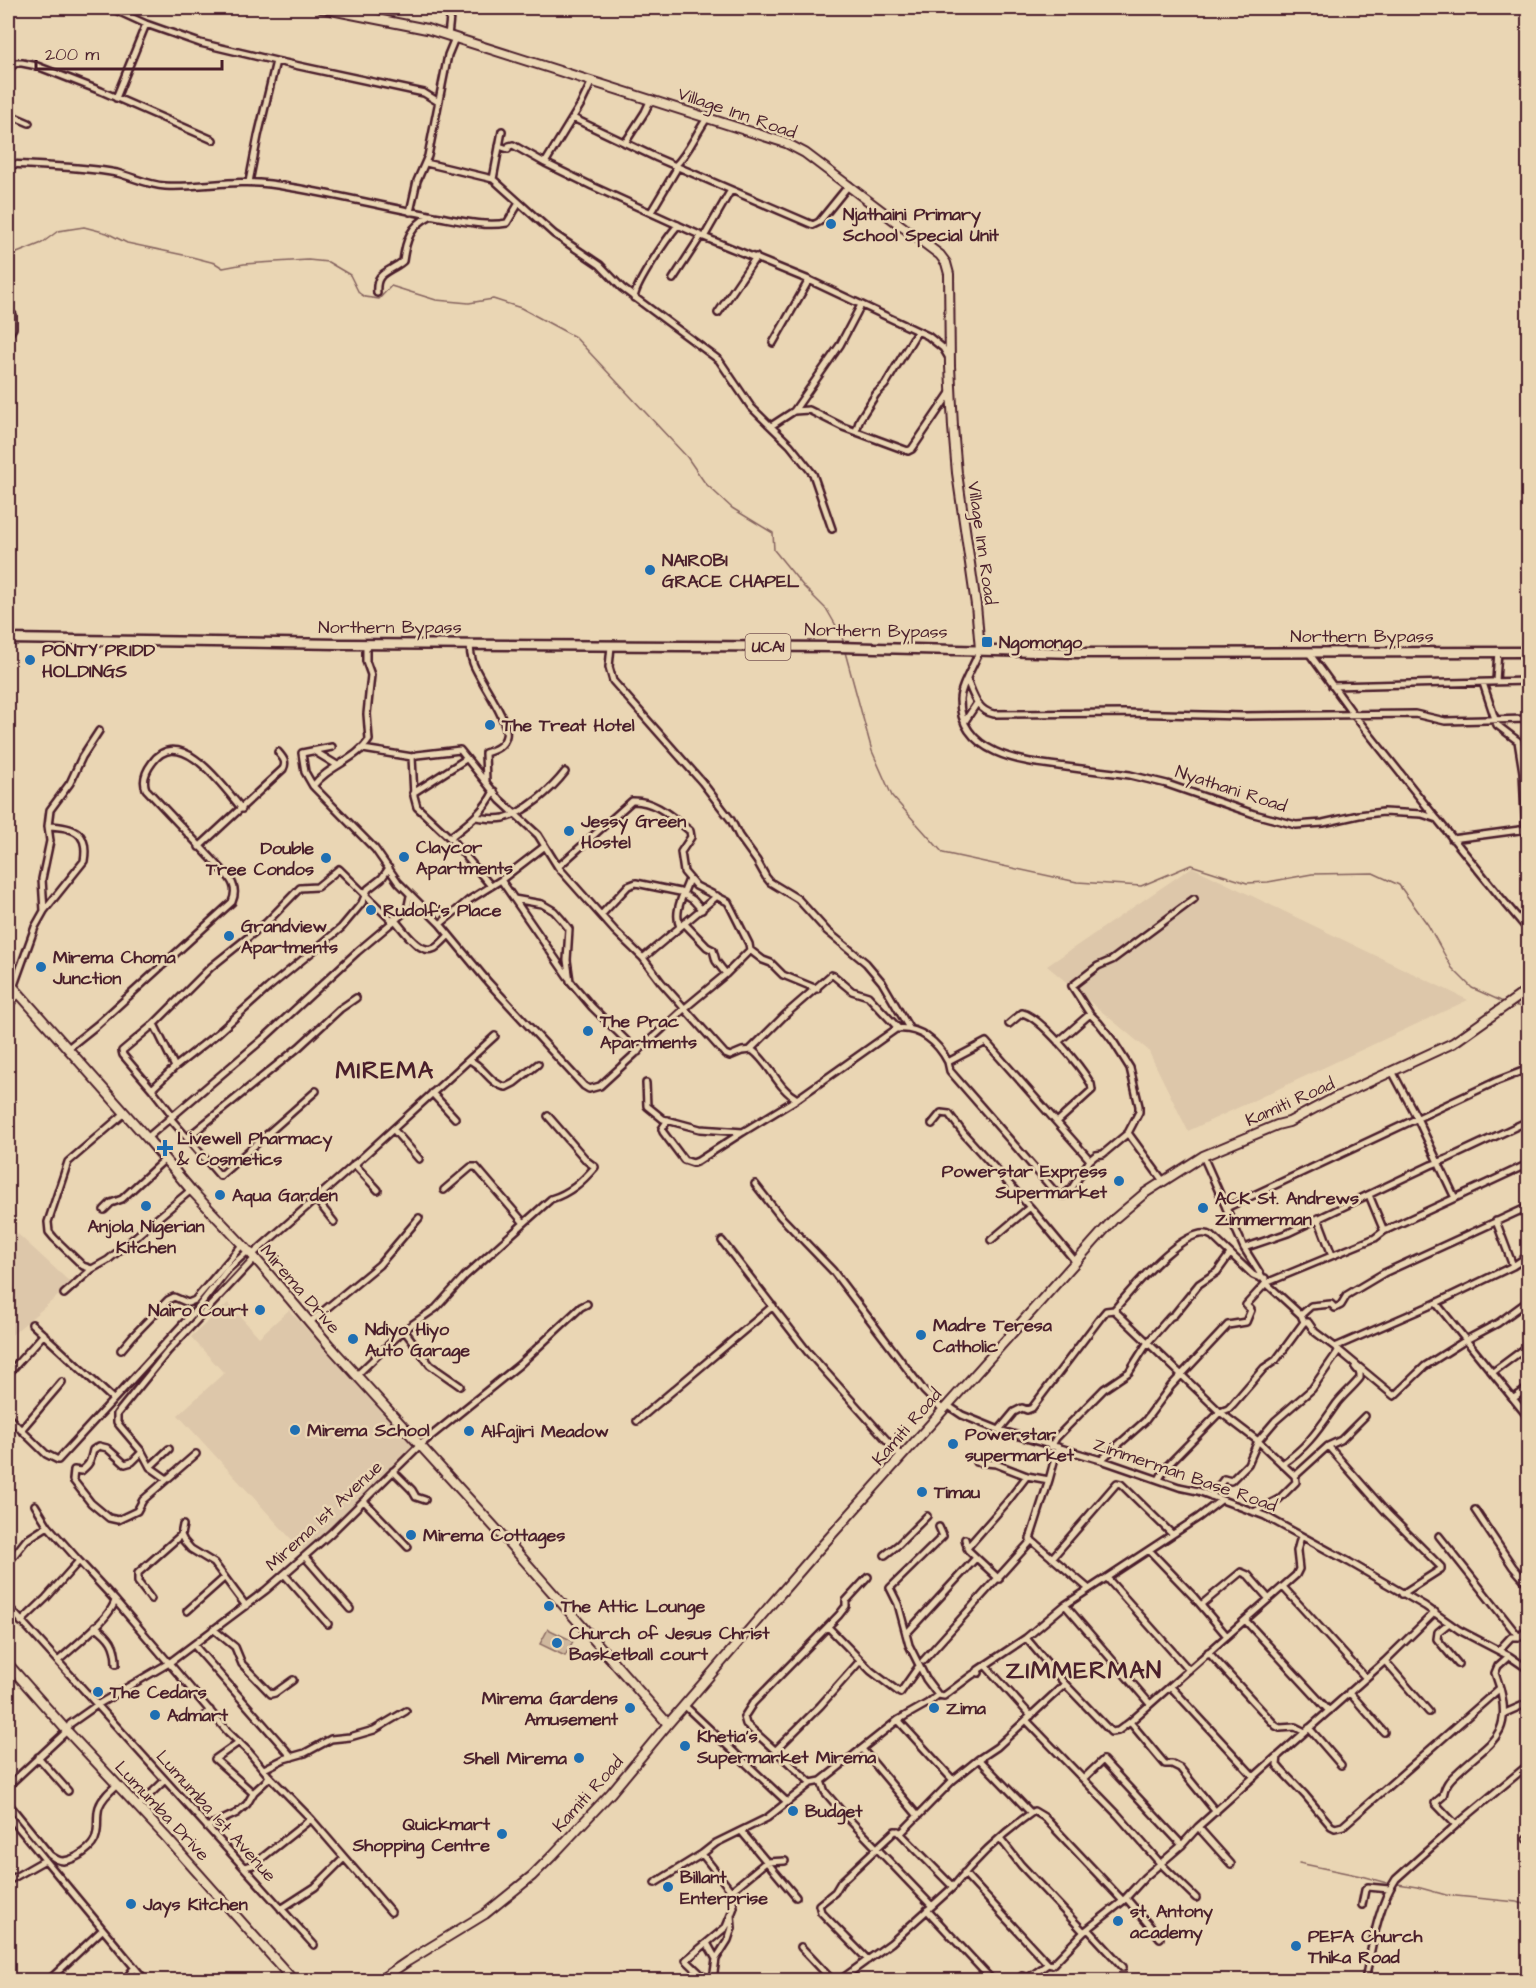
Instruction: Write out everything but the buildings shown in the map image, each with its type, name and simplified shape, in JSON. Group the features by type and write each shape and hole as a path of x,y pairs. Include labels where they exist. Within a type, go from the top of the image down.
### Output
{"main road":[{"name":"Northern Bypass","path":"8,639 980,649 1075,653 1528,652"}],"street":[{"path":"111,8 146,24 200,43 424,93 438,101"},
{"name":"Village Inn Road","path":"321,8 389,20 452,37 796,147 940,255 946,263 949,274 951,392 957,473 980,649"},
{"path":"410,212 417,181 426,163 452,37 451,8"},
{"path":"116,98 146,24"},
{"path":"249,182 276,61"},
{"path":"8,69 16,63 37,66 213,140"},
{"path":"545,163 573,118 592,81"},
{"path":"625,143 651,99"},
{"path":"8,114 29,123"},
{"path":"651,212 676,170 675,166 684,157 708,117"},
{"path":"573,118 675,166 813,225 819,222 849,185"},
{"path":"493,179 502,131"},
{"path":"499,146 508,149 513,145 545,163 678,225 756,257 861,305 935,341 950,359"},
{"path":"426,163 493,179 563,241 600,265 634,298 719,360 751,407 790,445 813,474 831,529"},
{"path":"8,164 105,172 159,186 249,182 316,191 380,207 430,216 499,225 507,223 519,203"},
{"path":"673,279 731,190"},
{"path":"377,293 376,283 380,276 403,261 406,243 413,228 418,222 430,216"},
{"path":"634,298 640,280 678,225"},
{"path":"718,313 756,257"},
{"path":"773,343 808,280"},
{"path":"771,426 794,411 840,345 861,305"},
{"path":"8,336 13,328 13,315"},
{"path":"856,431 860,419 876,394 885,385 917,332"},
{"path":"794,411 814,412 843,427 908,451 912,449 951,392"},
{"path":"313,786 320,777 363,749 369,740 367,714 371,675 366,661 366,644"},
{"path":"470,644 473,664 505,723 507,734 502,744 486,753 486,782"},
{"path":"611,646 609,667 613,681 702,782 731,820 739,837 758,861 770,882 798,899 827,931 866,963 882,982 909,1028 936,1045 948,1062 950,1071 1057,1194 1063,1196 1072,1188 1090,1160 1096,1155 1103,1154 1128,1133 1139,1112 1130,1068 1113,1041 1090,1014 1073,988 1073,984 1098,966 1112,960 1194,899"},
{"name":"Nyathani Road","path":"980,649 961,692 960,701 965,721 969,730 983,745 1012,758 1148,779 1283,823 1307,825 1383,812 1408,813 1437,819"},
{"path":"1496,681 1498,651"},
{"path":"1309,653 1354,715 1528,930"},
{"path":"967,680 977,703 986,712 994,714 1125,713 1242,716 1415,714 1445,721 1528,719"},
{"path":"1332,686 1528,681"},
{"path":"1483,683 1496,721 1518,741 1526,772 1528,883"},
{"path":"965,721 977,703"},
{"path":"44,911 42,879 50,841 48,817 53,805 70,783 82,757 99,731"},
{"path":"332,747 302,753 305,772 313,786 375,849 410,896 440,924 488,982 589,1089 600,1086 750,950"},
{"path":"363,749 412,757 417,754 460,750 515,814 538,835 558,867 615,931 643,958 661,982 725,1054 730,1056 750,1050 829,976 834,976 852,991 868,996 899,1029"},
{"path":"67,1049 97,1025 232,902 235,896 235,887 231,880 146,789 144,780 151,764 162,753 176,751 192,756 202,763 242,809"},
{"path":"315,751 337,765"},
{"path":"199,847 283,770 284,759 278,752"},
{"path":"412,757 413,793 417,807 451,839 491,886"},
{"path":"413,793 466,759"},
{"path":"475,817 495,819 515,814 554,786 565,772"},
{"path":"451,839 488,804 494,791"},
{"path":"558,867 632,801 666,811 690,831 691,837 681,852 684,872 696,886 728,902 748,941 750,950 771,963 783,975 816,988"},
{"path":"8,1005 26,949 44,911 84,861 86,853 84,842 77,831 48,826"},
{"path":"1452,838 1527,829"},
{"path":"440,924 469,900 501,880 545,846"},
{"path":"152,1089 175,1067 226,1027 268,988 341,928 362,903 369,889 382,878 389,868"},
{"path":"316,1091 220,1176 187,1138 122,1051 211,968 266,923 300,888 317,887 339,869 416,943 428,950 436,947 449,935"},
{"path":"690,879 676,920 713,950 716,961 726,974"},
{"path":"501,880 570,981 592,1007 638,1052"},
{"path":"602,914 628,886 636,883 680,892 693,900 702,910"},
{"path":"147,1138 263,1039 393,920 407,910 410,896"},
{"path":"643,958 717,896"},
{"path":"514,899 542,903 554,911 569,929 567,960 570,981"},
{"path":"1521,922 1528,912"},
{"name":"Mirema Drive","path":"12,987 668,1724"},
{"name":"Kamiti Road","path":"380,1980 408,1960 469,1925 532,1876 611,1793 684,1705 901,1456 1075,1261 1122,1212 1203,1155 1289,1122 1332,1099 1453,1043 1528,990"},
{"path":"187,1138 356,998"},
{"path":"1009,1024 1022,1013 1033,1017 1058,1042 1087,1077 1092,1090 1057,1122"},
{"path":"1058,1042 1090,1014"},
{"path":"154,1023 175,1067"},
{"path":"668,1120 664,1124 663,1132 684,1160 698,1161 797,1099 896,1029 909,1028"},
{"path":"8,1417 46,1454 58,1460 201,1304 228,1269 354,1164 495,1036"},
{"path":"948,1062 986,1042 1090,1160"},
{"path":"750,1050 758,1054 783,1088 797,1099"},
{"path":"469,1060 477,1064 496,1084 506,1087 538,1064"},
{"path":"1226,1208 1418,1118 1528,1070"},
{"path":"1392,1071 1418,1118 1455,1198"},
{"path":"646,1083 647,1106 663,1119 700,1129 742,1132"},
{"path":"432,1093 455,1118"},
{"path":"92,1269 83,1266 54,1238 49,1232 48,1222 68,1162 125,1113"},
{"path":"932,1124 941,1113 948,1114 1075,1261"},
{"path":"357,1375 404,1330 436,1308 465,1276 551,1199 565,1194 581,1183 595,1167 586,1161 548,1116"},
{"path":"1244,1248 1288,1233 1528,1121"},
{"path":"393,1129 419,1159"},
{"path":"1128,1133 1163,1181"},
{"path":"1203,1155 1244,1248 1265,1281 1308,1322 1315,1332 1394,1396 1425,1366 1498,1323 1528,1301"},
{"path":"104,1210 111,1203 122,1198 164,1160"},
{"path":"354,1164 378,1190"},
{"path":"1101,1460 1146,1421 1171,1386 1228,1325 1246,1322 1251,1310 1246,1305 1265,1281 1375,1238 1384,1231 1528,1164"},
{"path":"444,1190 471,1167 476,1167 524,1223"},
{"name":"Zimmerman Base Road","path":"755,1184 780,1216 833,1271 924,1391 945,1407 999,1430 1101,1460 1254,1512 1435,1612 1449,1623 1499,1650 1528,1669"},
{"path":"64,1294 191,1190"},
{"path":"1369,1196 1384,1231"},
{"path":"315,1198 334,1222"},
{"path":"991,1240 1030,1207"},
{"path":"1159,1479 1167,1466 1220,1412 1228,1409 1264,1368 1276,1360 1311,1306 1331,1304 1335,1308 1341,1305 1347,1294 1384,1273 1528,1207"},
{"path":"310,1322 379,1265 419,1218"},
{"path":"1318,1218 1332,1255"},
{"path":"1496,1221 1513,1266"},
{"path":"999,1430 1014,1412 1022,1408 1028,1410 1032,1408 1106,1311 1114,1310 1143,1277 1182,1241 1200,1234 1209,1234 1256,1277 1265,1281"},
{"path":"722,1241 807,1351 901,1456"},
{"path":"121,1350 168,1300 174,1297 188,1303 195,1300 249,1252"},
{"path":"167,1479 150,1467 142,1452 117,1422 118,1410 249,1252"},
{"path":"1051,1447 1056,1438 1104,1389 1129,1372 1148,1342 1199,1284 1217,1272 1230,1254"},
{"path":"1210,1496 1224,1479 1231,1481 1248,1464 1258,1441 1275,1421 1312,1389 1337,1349 1513,1266 1528,1256"},
{"path":"1436,1303 1528,1417"},
{"name":"Mirema 1st Avenue","path":"8,1786 67,1731 70,1724 169,1663 246,1606 305,1557 420,1445 519,1365 575,1312 587,1304"},
{"path":"637,1421 772,1306"},
{"path":"1114,1310 1220,1412 1258,1441 1295,1476 1296,1482 1287,1493 1254,1512"},
{"path":"32,1324 113,1399"},
{"path":"404,1330 430,1365 460,1386"},
{"path":"8,1374 44,1334"},
{"path":"1493,1372 1528,1346"},
{"path":"1282,1464 1302,1450 1360,1378 1357,1369 1337,1349"},
{"path":"21,1430 62,1382"},
{"path":"1514,1398 1528,1388"},
{"path":"1295,1476 1328,1446 1341,1440 1365,1416"},
{"path":"142,1452 132,1462 125,1464 106,1448 99,1446 93,1450 92,1461 88,1466 81,1471 74,1470 72,1480 91,1503 109,1518 118,1520 136,1511 143,1500 196,1454"},
{"path":"1328,1446 1387,1513 1441,1567 1440,1570 1402,1594"},
{"path":"1058,1448 1030,1539 1089,1589"},
{"path":"150,1467 169,1449"},
{"path":"976,1461 996,1464 1027,1476 1049,1480"},
{"path":"393,1471 416,1497 424,1500"},
{"path":"968,1548 1027,1476"},
{"path":"1052,1558 1117,1483 1121,1484 1172,1534"},
{"path":"655,1883 716,1843 767,1818 811,1783 821,1781 898,1720 938,1695 944,1696 972,1675 979,1673 978,1670 1026,1638 1065,1605 1199,1517 1221,1500"},
{"path":"364,1501 408,1547"},
{"path":"35,1505 48,1526 238,1742 311,1819 392,1912"},
{"path":"1475,1510 1513,1567 1528,1584"},
{"path":"885,1555 927,1516"},
{"path":"151,1599 138,1582 138,1573 181,1535 183,1525"},
{"path":"8,1563 26,1540 48,1526"},
{"path":"938,1695 909,1645 898,1604 890,1588 942,1536 939,1527"},
{"path":"181,1535 190,1549 214,1563 246,1606"},
{"path":"1026,1638 1065,1684 1111,1731 1118,1731 1171,1687 1296,1575 1299,1569 1297,1551 1301,1536"},
{"path":"1439,1536 1519,1637"},
{"path":"965,1539 975,1559 999,1579"},
{"path":"828,1627 860,1660 900,1693 921,1664 1032,1540"},
{"path":"1149,1550 1227,1636"},
{"path":"305,1557 350,1609"},
{"path":"906,1634 975,1559"},
{"path":"21,1622 79,1561"},
{"path":"1201,1605 1241,1572 1248,1575 1269,1599"},
{"path":"284,1574 328,1624"},
{"path":"811,1783 746,1724 744,1717 753,1703 828,1627 846,1606 846,1601 868,1577"},
{"path":"187,1611 224,1578"},
{"path":"1107,1578 1189,1670"},
{"path":"1283,1587 1366,1678"},
{"path":"58,1661 114,1608 115,1600"},
{"path":"1065,1605 1150,1704"},
{"name":"Lumumba 1st Avenue","path":"8,1606 314,1945"},
{"path":"1019,1980 1022,1976 1028,1978 1048,1964 1053,1965 1086,1931 1125,1899 1160,1863 1182,1845 1198,1827 1385,1661 1435,1612"},
{"path":"1245,1620 1329,1711"},
{"path":"1449,1623 1438,1632 1437,1639 1458,1664"},
{"path":"95,1626 112,1642 116,1653 116,1664"},
{"path":"213,1629 235,1647 242,1664 271,1694 273,1695 293,1680"},
{"path":"1499,1650 1511,1637 1519,1637 1528,1629"},
{"path":"194,1645 292,1756"},
{"path":"1208,1652 1276,1726 1307,1730 1341,1765"},
{"path":"1456,1826 1435,1803 1443,1796 1443,1788 1451,1779 1500,1733 1505,1713 1495,1670 1509,1656"},
{"path":"776,1750 820,1706 860,1660"},
{"path":"1385,1661 1429,1712"},
{"name":"Lumumba Drive","path":"8,1664 180,1852 290,1980"},
{"path":"985,1665 1031,1716"},
{"path":"868,1960 819,1907 835,1892 841,1882 895,1831 902,1832 953,1780 997,1747 1065,1684"},
{"path":"1171,1687 1254,1777"},
{"path":"1278,1756 1277,1765 1282,1772 1305,1795 1328,1824 1335,1828 1339,1827 1500,1688"},
{"path":"1349,1692 1384,1732"},
{"path":"1505,1713 1528,1703"},
{"path":"684,1705 787,1802"},
{"path":"202,1718 210,1710"},
{"path":"264,1769 292,1756 305,1753 331,1739 350,1737 374,1730 406,1711"},
{"path":"898,1720 953,1780"},
{"path":"1026,1720 1118,1815 1160,1863 1196,1898"},
{"path":"1130,1722 1165,1764 1172,1764 1180,1768 1216,1812"},
{"path":"238,1742 215,1759 253,1793"},
{"path":"862,1749 918,1816"},
{"path":"38,1758 68,1791"},
{"path":"979,1759 1030,1813"},
{"path":"1083,1779 1103,1760 1182,1845"},
{"path":"1365,1980 1377,1926 1389,1889 1396,1879 1528,1765"},
{"path":"207,1827 237,1813 248,1804 253,1793 269,1776"},
{"path":"137,1807 164,1781"},
{"path":"821,1781 825,1792 992,1980"},
{"path":"8,1803 50,1855 56,1860 67,1860 93,1845 100,1804 117,1785"},
{"path":"840,1980 891,1943 953,1887 1000,1838 1034,1811 1038,1811 1044,1817 1160,1938"},
{"path":"8,1815 145,1980"},
{"path":"244,1867 254,1865 311,1819"},
{"path":"1198,1827 1231,1864"},
{"path":"741,1831 796,1897"},
{"path":"898,1831 953,1887"},
{"path":"1000,1838 1021,1865 1123,1967"},
{"path":"702,1854 731,1891 734,1908 731,1915 726,1927 686,1960 707,1980 713,1979 716,1959 728,1940 732,1928 731,1915"},
{"path":"281,1909 315,1887 344,1858"},
{"path":"8,1881 45,1860"},
{"path":"731,1891 766,1862 785,1861"},
{"path":"964,1873 1048,1964"},
{"path":"1362,1905 1365,1890 1368,1887 1389,1889"},
{"path":"49,1980 102,1930"},
{"path":"706,1943 716,1959"},
{"path":"801,1947 832,1980"},
{"path":"125,1980 134,1968"}],"shaded area":[{"path":"1192,867 1468,1000 1188,1131 1148,1050 1047,966"},
{"path":"8,1225 72,1284 8,1338"},
{"name":"Mirema School","path":"228,1303 259,1337 289,1310 412,1445 363,1497 304,1553 178,1415 224,1373 191,1337"},
{"name":"Church of Jesus Christ Basketball court","path":"548,1629 573,1641 565,1656 540,1644"}],"waterway":[{"path":"8,251 17,253 42,243 58,231 84,227 107,233 127,243 215,263 223,268 244,264 308,260 328,262 350,275 359,293 365,297 379,299 391,286 436,300 469,303 493,299 521,308 575,337 687,457 705,483 732,508 773,533 774,550 804,587 827,610 843,641"},
{"path":"845,652 872,751 892,796 943,853 1077,882 1141,886 1191,865 1247,883 1268,882 1312,874 1373,873 1399,885 1428,925 1452,968 1472,988 1501,1001"},
{"path":"1514,1005 1528,1009"},
{"path":"1299,1863 1387,1883"},
{"path":"1398,1884 1446,1895 1528,1905"}],"place":[{"name":"Njathaini Primary School Special Unit","path":"831,224"},
{"name":"NAIROBI GRACE CHAPEL","path":"650,570"},
{"name":"Ngomongo","path":"987,642"},
{"name":"PONTY PRIDD HOLDINGS","path":"30,660"},
{"name":"The Treat Hotel","path":"490,725"},
{"name":"Jessy Green Hostel","path":"569,831"},
{"name":"Claycor Apartments","path":"404,857"},
{"name":"Double Tree Condos","path":"326,858"},
{"name":"Rudolf's Place","path":"371,910"},
{"name":"Grandview Apartments","path":"229,936"},
{"name":"Mirema Choma Junction","path":"41,967"},
{"name":"The Prac Apartments","path":"588,1031"},
{"name":"Livewell Pharmacy & Cosmetics","path":"165,1148"},
{"name":"Powerstar Express Supermarket","path":"1119,1181"},
{"name":"Aqua Garden","path":"220,1195"},
{"name":"Anjola Nigerian Kitchen","path":"146,1206"},
{"name":"ACK St. Andrews Zimmerman","path":"1203,1208"},
{"name":"Nairo Court","path":"260,1310"},
{"name":"Madre Teresa Catholic","path":"921,1335"},
{"name":"Ndiyo Hiyo Auto Garage","path":"353,1339"},
{"name":"Mirema School","path":"295,1430"},
{"name":"Alfajiri Meadow","path":"469,1431"},
{"name":"Powerstar supermarket","path":"953,1444"},
{"name":"Timau","path":"922,1492"},
{"name":"Mirema Cottages","path":"411,1535"},
{"name":"The Attic Lounge","path":"549,1606"},
{"name":"Church of Jesus Christ Basketball court","path":"557,1643"},
{"name":"The Cedars","path":"98,1692"},
{"name":"Mirema Gardens Amusement","path":"630,1708"},
{"name":"Zima","path":"934,1708"},
{"name":"Admart","path":"155,1715"},
{"name":"Khetia's Supermarket Mirema","path":"685,1746"},
{"name":"Shell Mirema","path":"579,1758"},
{"name":"Budget","path":"793,1811"},
{"name":"Quickmart Shopping Centre","path":"502,1834"},
{"name":"Billant Enterprise","path":"668,1887"},
{"name":"Jays Kitchen","path":"131,1904"},
{"name":"st. Antony academy","path":"1118,1921"},
{"name":"PEFA Church Thika Road","path":"1296,1946"}],"district":[{"name":"MIREMA","path":"385,1071"},
{"name":"ZIMMERMAN","path":"1084,1671"}]}
